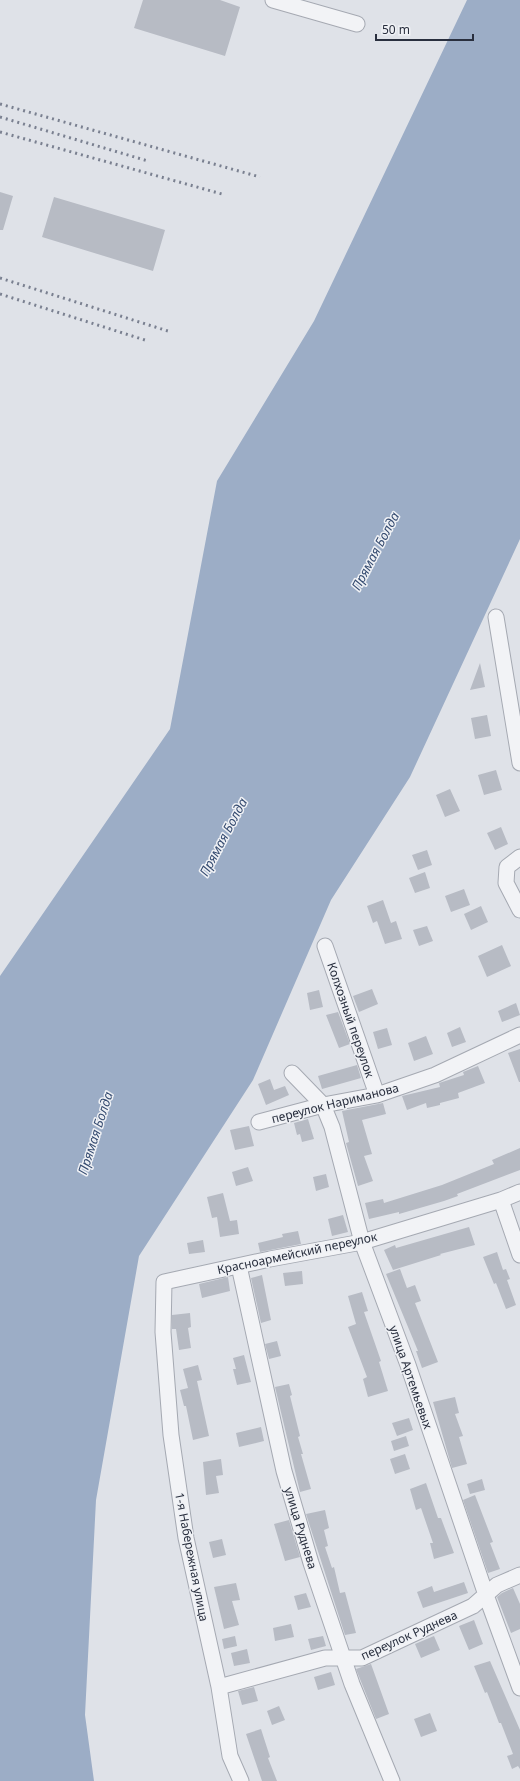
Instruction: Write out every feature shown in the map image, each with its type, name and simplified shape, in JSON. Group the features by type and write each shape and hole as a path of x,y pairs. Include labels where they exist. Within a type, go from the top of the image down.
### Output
{"street":[{"path":"273,0 357,24"},
{"path":"496,617 520,763"},
{"path":"520,857 507,867 506,883 520,910"},
{"name":"Колхозный переулок","path":"325,946 377,1095"},
{"name":"переулок Нариманова","path":"259,1122 323,1105 377,1095 435,1075 520,1035"},
{"name":"улица Артемьевых","path":"292,1073 323,1105 332,1127 362,1242 408,1365 486,1595 520,1688"},
{"name":"Красноармейский переулок","path":"164,1282 362,1242 501,1200 520,1192"},
{"path":"501,1200 520,1255"},
{"name":"улица Руднева","path":"239,1266 284,1471 311,1563 352,1684 392,1781"},
{"name":"1-я Набережная улица","path":"164,1282 163,1332 171,1435 186,1538 219,1687 230,1756 241,1781"},
{"name":"переулок Руднева","path":"219,1687 325,1658 362,1658 473,1606 497,1585 520,1575"}],"water":[{"name":"Прямая Болда","path":"467,0 520,0 520,539 410,777 331,900 253,1080 139,1256 96,1500 85,1715 94,1781 0,1781 0,976 170,729 217,481 314,321"}],"building":[{"path":"143,0 220,0 240,7 225,56 134,28"},
{"path":"0,192 13,196 3,230 0,230"},
{"path":"54,197 165,230 153,271 42,237"},
{"path":"480,663 485,687 470,690"},
{"path":"487,715 491,736 475,739 471,718"},
{"path":"496,770 502,790 484,795 478,775"},
{"path":"450,789 460,811 445,817 436,795"},
{"path":"501,827 508,844 495,850 487,833"},
{"path":"427,850 432,865 418,870 412,855"},
{"path":"425,872 430,888 415,893 409,878"},
{"path":"464,889 470,905 451,912 445,896"},
{"path":"383,900 391,923 396,921 402,939 385,944 377,921 373,923 367,906"},
{"path":"481,906 488,922 471,930 464,914"},
{"path":"427,926 433,941 419,946 413,930"},
{"path":"502,945 511,966 487,977 478,956"},
{"path":"372,989 378,1004 359,1012 353,996"},
{"path":"319,990 323,1007 310,1010 307,993"},
{"path":"516,1003 520,1015 502,1022 498,1011"},
{"path":"338,1012 350,1044 339,1048 326,1015"},
{"path":"460,1027 466,1042 452,1047 447,1033"},
{"path":"387,1028 392,1045 378,1049 373,1032"},
{"path":"426,1036 433,1054 414,1061 408,1043"},
{"path":"520,1049 520,1082 519,1082 508,1053"},
{"path":"357,1065 361,1078 322,1089 318,1076"},
{"path":"478,1066 485,1083 458,1093 459,1098 440,1103 440,1105 427,1108 426,1103 407,1110 402,1096 440,1087 439,1083 464,1075 463,1072"},
{"path":"270,1079 274,1090 285,1086 289,1095 266,1105 258,1084"},
{"path":"383,1103 386,1114 362,1120 372,1154 364,1156 373,1181 358,1186 346,1143 349,1142 342,1111"},
{"path":"308,1119 314,1139 302,1142 300,1134 297,1135 294,1123"},
{"path":"249,1126 254,1146 235,1150 230,1130"},
{"path":"520,1148 520,1170 457,1194 458,1196 444,1201 399,1214 399,1212 369,1219 365,1203 383,1199 384,1203 442,1185 494,1164 492,1160"},
{"path":"248,1167 253,1181 236,1186 232,1172"},
{"path":"326,1174 329,1187 316,1191 313,1177"},
{"path":"223,1193 230,1221 237,1220 239,1234 220,1237 217,1217 212,1218 207,1197"},
{"path":"343,1215 348,1232 332,1236 328,1219"},
{"path":"469,1227 475,1245 440,1254 441,1255 393,1270 384,1250 395,1245 396,1248"},
{"path":"298,1231 301,1244 260,1252 258,1243 283,1237 282,1234"},
{"path":"203,1240 205,1252 189,1254 187,1243"},
{"path":"497,1252 503,1270 506,1269 510,1279 507,1280 516,1305 506,1309 496,1283 494,1284 483,1257"},
{"path":"400,1269 407,1288 415,1285 421,1301 415,1303 438,1362 422,1368 416,1351 418,1351 386,1274"},
{"path":"302,1271 303,1284 285,1286 283,1273"},
{"path":"262,1275 271,1320 261,1323 251,1278"},
{"path":"228,1277 230,1291 202,1298 199,1284"},
{"path":"362,1292 368,1311 364,1312 381,1361 379,1362 388,1391 368,1397 363,1379 367,1377 348,1327 356,1324 348,1296"},
{"path":"190,1313 191,1327 188,1328 191,1348 179,1350 176,1329 172,1329 172,1315"},
{"path":"277,1341 281,1356 269,1359 265,1344"},
{"path":"244,1355 251,1382 237,1385 233,1369 236,1369 233,1358"},
{"path":"198,1365 202,1380 197,1381 209,1436 193,1440 186,1406 184,1406 180,1390 188,1388 183,1369"},
{"path":"289,1384 292,1395 290,1396 300,1436 298,1437 303,1454 301,1454 311,1489 300,1492 275,1387"},
{"path":"455,1397 459,1413 455,1414 463,1436 459,1437 467,1464 452,1468 433,1402"},
{"path":"409,1418 413,1430 397,1436 392,1423"},
{"path":"261,1427 264,1441 239,1447 236,1433"},
{"path":"406,1436 409,1446 394,1451 391,1441"},
{"path":"405,1454 410,1469 395,1474 390,1459"},
{"path":"221,1459 223,1475 216,1476 219,1493 206,1495 203,1462"},
{"path":"482,1479 485,1490 470,1494 467,1484"},
{"path":"426,1483 438,1518 441,1518 454,1553 434,1559 430,1543 433,1543 421,1508 416,1510 410,1489"},
{"path":"475,1495 493,1542 490,1543 500,1569 488,1573 463,1500"},
{"path":"325,1510 329,1528 324,1530 328,1546 325,1547 332,1568 334,1567 340,1593 345,1592 356,1633 345,1635 306,1514"},
{"path":"289,1520 300,1557 285,1561 274,1524"},
{"path":"222,1539 226,1555 213,1558 209,1542"},
{"path":"464,1582 468,1593 423,1608 417,1592 432,1586 434,1592"},
{"path":"236,1583 240,1600 232,1601 239,1625 224,1629 214,1587"},
{"path":"513,1588 520,1604 520,1629 511,1633 497,1597"},
{"path":"306,1593 311,1607 298,1610 294,1596"},
{"path":"474,1620 483,1644 469,1650 459,1626"},
{"path":"291,1624 294,1637 275,1641 273,1628"},
{"path":"235,1636 237,1646 224,1649 222,1639"},
{"path":"323,1636 326,1646 311,1650 308,1639"},
{"path":"434,1636 440,1650 421,1658 415,1644"},
{"path":"247,1649 250,1663 234,1666 231,1653"},
{"path":"490,1661 520,1730 520,1769 518,1766 512,1769 507,1756 513,1754 501,1723 499,1723 487,1692 485,1693 474,1666"},
{"path":"371,1664 389,1714 376,1719 356,1669"},
{"path":"331,1672 335,1685 318,1690 314,1677"},
{"path":"254,1687 258,1701 242,1705 238,1691"},
{"path":"279,1706 285,1720 272,1725 267,1711"},
{"path":"430,1713 437,1731 421,1737 414,1719"},
{"path":"261,1729 270,1757 268,1758 277,1781 262,1781 246,1734"}],"railway":[{"path":"0,104 260,177"},
{"path":"0,117 148,161"},
{"path":"0,132 222,194"},
{"path":"0,278 171,332"},
{"path":"0,294 148,341"}]}
